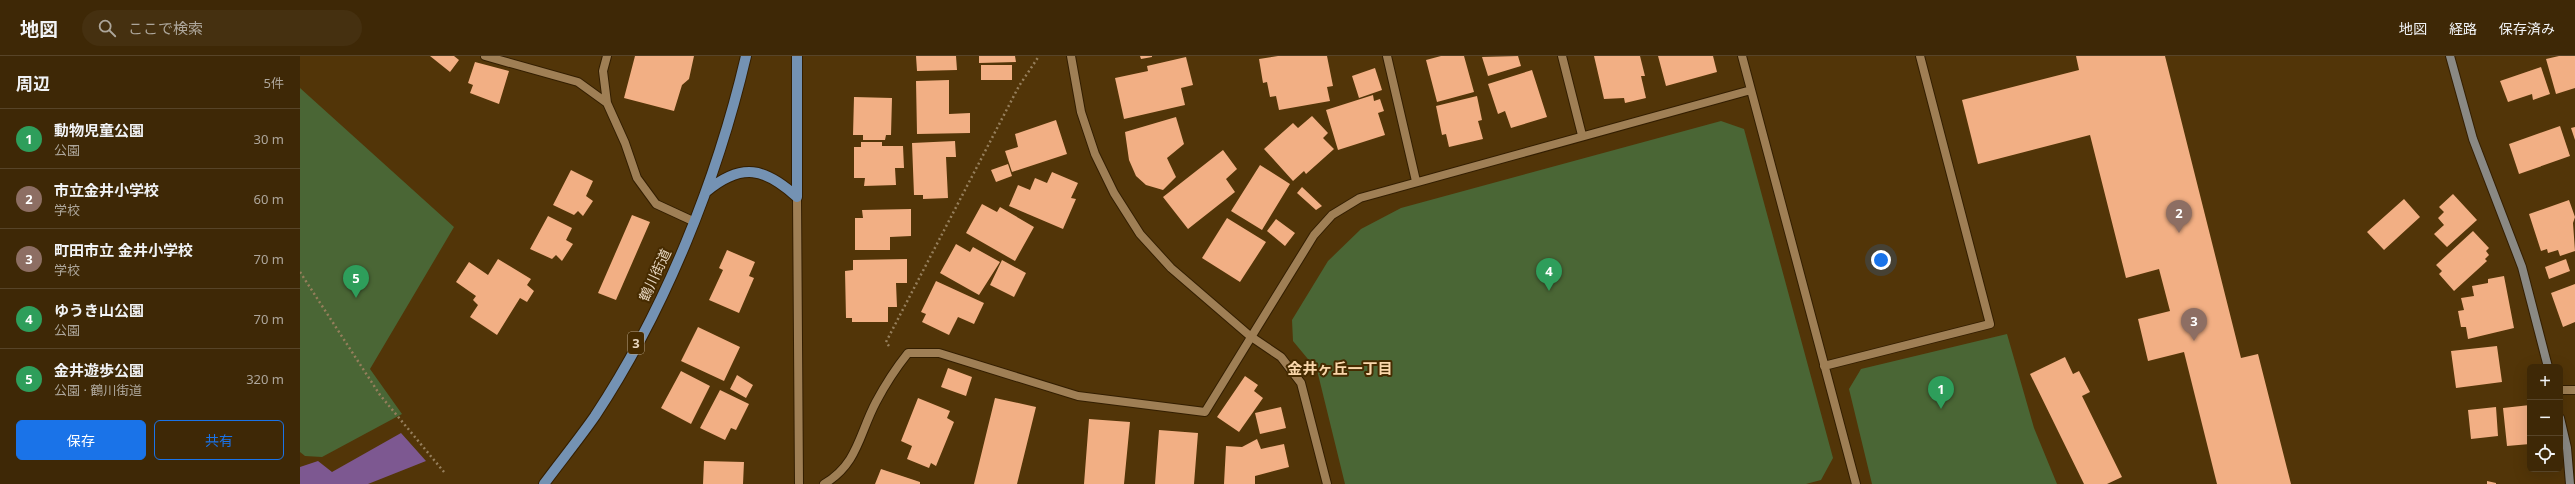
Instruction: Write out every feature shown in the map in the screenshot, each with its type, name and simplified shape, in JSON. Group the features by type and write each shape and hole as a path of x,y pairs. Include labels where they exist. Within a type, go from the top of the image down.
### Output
{"main road":[{"name":"鶴川街道","path":"544,484 595,416 650,320 695,222 707,191 746,56"},
{"path":"797,56 797,197"},
{"name":"3","path":"707,191 722,178 739,171 759,172 779,181 797,197"}],"street":[{"path":"485,56 578,82 607,103"},
{"path":"607,56 603,71 607,103 625,143 637,178 656,204 695,222"},
{"path":"1071,56 1081,112 1095,154 1114,194 1140,234 1171,268 1250,336 1280,357 1301,383 1327,484"},
{"path":"1387,56 1416,181"},
{"path":"1562,56 1582,135"},
{"path":"1742,56 1856,484"},
{"path":"1824,366 1990,324 1920,56"},
{"path":"2450,56 2473,139 2522,267 2547,364"},
{"path":"824,484 840,473 851,460 876,402 899,363 908,353 939,353 1078,396 1205,412 1250,336 1314,235 1332,214 1360,198 1416,181 1751,90"},
{"path":"797,197 799,484"},
{"path":"2563,390 2575,390"},
{"path":"2563,431 2567,448 2570,484"}],"path":[{"path":"899,363 886,342 1019,86 1039,56"},
{"path":"300,272 380,396 444,472"}],"green space":[{"path":"300,88 454,227 370,369 402,414 322,457 305,456 300,452"},
{"path":"1721,121 1744,129 1833,458 1821,480 1806,484 1345,484 1317,370 1293,341 1292,320 1328,261 1361,229 1401,208"},
{"path":"2007,334 2034,428 2057,484 1872,484 1849,389 1861,369"}],"shaded area":[{"path":"401,433 426,461 368,484 300,484 300,467 318,461 332,472"}],"building":[{"path":"430,56 454,56 459,60 450,72"},
{"path":"635,56 694,56 689,79 682,85 674,111 624,98"},
{"path":"916,56 956,56 957,70 917,71"},
{"path":"979,56 1015,56 1016,62 979,63"},
{"path":"1140,56 1152,56 1152,57 1141,59"},
{"path":"1278,56 1327,56 1333,86 1327,87 1330,101 1279,110 1276,96 1270,97 1267,82 1263,83 1259,59"},
{"path":"1441,56 1464,56 1474,92 1437,102 1426,60"},
{"path":"1518,56 1521,66 1488,76 1482,57"},
{"path":"1594,56 1640,56 1645,76 1641,76 1646,98 1625,103 1624,98 1604,99"},
{"path":"1658,56 1713,56 1717,72 1666,86"},
{"path":"2076,56 2165,56 2241,358 2258,354 2291,484 2217,484 2184,352 2148,361 2138,319 2170,311 2159,269 2126,278 2090,135 1978,164 1962,100 2079,70"},
{"path":"2559,56 2575,56 2575,88 2556,94 2546,59"},
{"path":"1186,57 1193,85 1181,88 1185,105 1124,119 1115,78 1148,71 1147,66"},
{"path":"475,62 509,71 499,104 470,93 473,85 468,83"},
{"path":"981,65 1012,65 1012,80 981,80"},
{"path":"2541,67 2550,94 2533,100 2532,94 2508,102 2500,81"},
{"path":"1375,68 1382,90 1359,98 1352,76"},
{"path":"1532,70 1547,117 1511,128 1505,111 1498,114 1488,84"},
{"path":"949,80 949,114 970,113 970,133 917,134 916,81"},
{"path":"1373,95 1374,101 1380,99 1384,111 1378,113 1385,135 1338,150 1326,110"},
{"path":"1477,96 1482,120 1478,121 1483,139 1449,147 1446,134 1442,135 1436,106"},
{"path":"854,97 892,98 891,135 886,135 885,140 863,140 863,135 853,135"},
{"path":"1312,116 1328,133 1323,138 1334,149 1306,174 1304,171 1293,181 1264,149 1293,123 1298,128"},
{"path":"1176,117 1184,144 1167,158 1176,177 1163,190 1146,185 1136,176 1129,160 1125,132"},
{"path":"1056,120 1067,154 1012,172 1005,151 1018,147 1015,134"},
{"path":"2560,126 2570,156 2519,174 2509,144"},
{"path":"2575,127 2575,140 2571,128"},
{"path":"955,141 956,157 946,157 948,198 923,199 923,195 914,195 912,143"},
{"path":"861,142 882,142 882,146 903,146 904,168 895,168 896,185 864,186 865,178 854,178 854,147 861,147"},
{"path":"1223,150 1237,169 1226,179 1235,192 1188,229 1163,197"},
{"path":"1008,164 1012,176 996,182 991,170"},
{"path":"1260,165 1290,184 1262,230 1231,211"},
{"path":"571,170 593,181 586,196 593,201 583,216 578,211 574,215 553,205"},
{"path":"1052,172 1078,183 1071,198 1076,199 1063,229 1009,206 1018,185 1030,190 1035,178 1047,183"},
{"path":"1302,187 1322,206 1316,210 1297,193"},
{"path":"2453,194 2477,220 2447,247 2434,234 2444,225 2438,218 2444,212 2439,207"},
{"path":"2404,199 2420,217 2384,250 2367,232"},
{"path":"2569,200 2575,217 2573,223 2575,251 2560,256 2558,250 2548,253 2547,249 2541,251 2529,214"},
{"path":"982,204 997,212 1000,207 1034,227 1015,261 966,233"},
{"path":"911,209 911,236 890,237 890,250 855,250 855,218 863,218 862,210"},
{"path":"632,215 650,222 616,300 598,293"},
{"path":"548,216 572,228 566,240 573,244 562,261 556,255 552,259 530,249"},
{"path":"1227,218 1266,242 1240,282 1202,258"},
{"path":"1276,219 1295,233 1285,246 1267,231"},
{"path":"2473,231 2489,248 2486,251 2489,255 2485,259 2487,261 2454,291 2439,274 2442,271 2436,265"},
{"path":"956,244 970,252 973,247 1000,262 979,295 940,273"},
{"path":"727,250 755,262 749,276 754,278 739,313 709,300 723,270 719,268"},
{"path":"498,259 531,279 527,285 534,291 527,302 520,298 497,335 470,317 478,305 473,300 476,296 456,282 469,262 488,275"},
{"path":"907,259 907,283 896,283 897,307 888,307 888,322 852,322 852,318 846,318 845,271 853,270 853,260"},
{"path":"2566,259 2570,271 2549,279 2545,267"},
{"path":"1002,260 1026,273 1014,297 990,285"},
{"path":"2504,276 2514,328 2468,339 2466,327 2461,327 2458,311 2464,310 2461,298 2474,296 2472,286 2488,283 2488,279"},
{"path":"936,281 984,303 974,324 958,317 949,335 922,322 926,314 921,312"},
{"path":"2575,284 2575,322 2563,327 2551,293"},
{"path":"698,327 740,347 724,381 681,361"},
{"path":"2497,346 2502,382 2456,388 2451,351"},
{"path":"2065,357 2073,374 2079,371 2090,392 2082,396 2122,477 2107,484 2084,484 2030,374"},
{"path":"948,368 972,377 966,396 941,387"},
{"path":"681,371 710,386 691,424 661,408"},
{"path":"737,375 753,385 746,398 730,389"},
{"path":"1245,376 1258,385 1254,391 1263,398 1239,432 1217,417"},
{"path":"720,390 749,404 736,430 731,428 725,440 700,428"},
{"path":"918,398 950,411 947,418 954,422 936,466 931,463 929,468 907,459 912,446 901,441"},
{"path":"995,398 1036,407 1017,484 974,484"},
{"path":"2527,405 2527,444 2507,446 2503,408"},
{"path":"1281,407 1286,428 1260,434 1255,413"},
{"path":"2496,407 2498,436 2471,439 2468,410"},
{"path":"1089,419 1130,422 1124,484 1084,484"},
{"path":"1159,430 1198,433 1194,484 1155,484"},
{"path":"1257,439 1261,449 1284,444 1289,467 1255,476 1255,484 1224,484 1226,446 1242,447"},
{"path":"704,461 744,462 743,484 703,484"},
{"path":"881,469 920,482 920,484 875,484"},
{"path":"2487,481 2496,483 2496,484 2487,484"}],"place":[{"name":"市立金井小学校","path":"2179,233"},
{"name":"ゆうき山公園","path":"1549,291"},
{"name":"金井遊歩公園","path":"356,298"},
{"name":"町田市立 金井小学校","path":"2194,341"},
{"name":"動物児童公園","path":"1941,409"}],"district":[{"name":"金井ヶ丘一丁目","path":"1340,369"}]}
